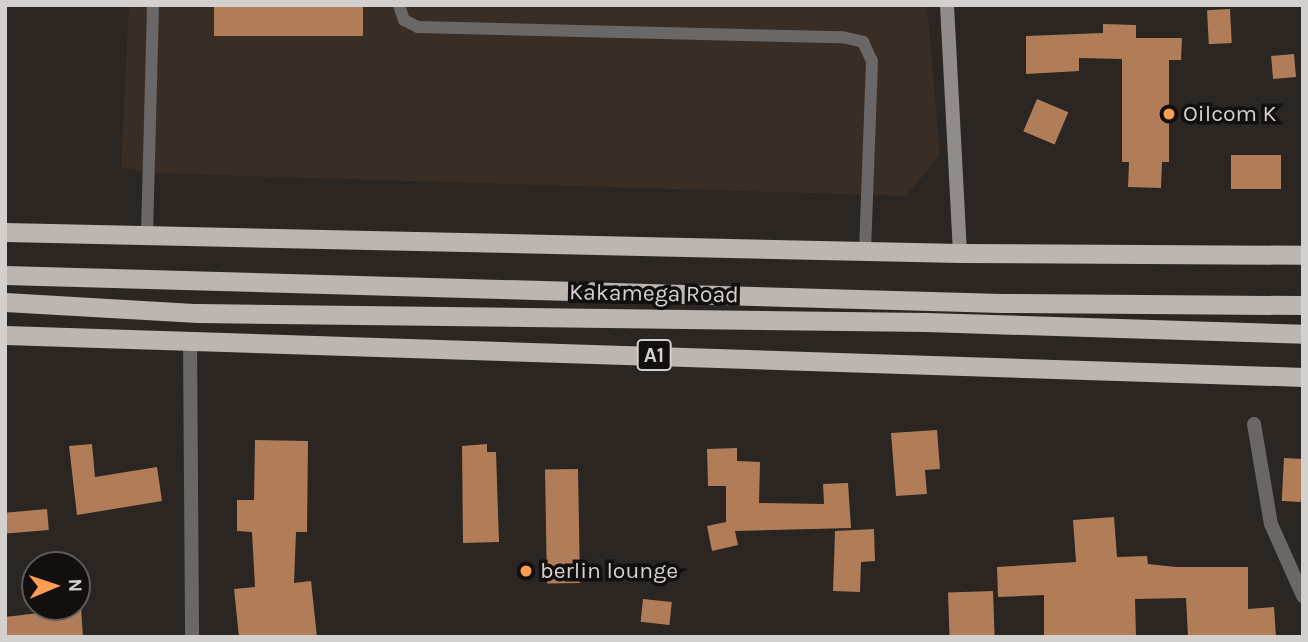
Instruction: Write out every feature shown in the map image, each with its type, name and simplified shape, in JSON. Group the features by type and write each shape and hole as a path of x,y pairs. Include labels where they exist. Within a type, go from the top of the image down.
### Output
{"highway":[{"path":"5,232 865,248 960,253 1303,255"},
{"name":"Kakamega Road","path":"5,275 1002,303 1303,305"},
{"name":"Kakamega Road","path":"5,302 198,313 926,322 1303,334"},
{"name":"A1","path":"5,335 1303,377"}],"main road":[{"path":"947,5 960,253"}],"street":[{"path":"190,339 192,637"},
{"path":"1254,424 1271,524 1303,596"}],"lane":[{"path":"147,234 153,5"},
{"path":"399,5 404,20 418,27 842,37 863,42 872,61 865,248"}],"shaded area":[{"path":"129,5 927,5 940,155 906,196 149,173 121,167"}],"building":[{"path":"214,5 363,5 363,36 214,36"},
{"path":"1230,9 1232,43 1209,44 1207,10"},
{"path":"1103,24 1136,25 1136,38 1182,38 1181,60 1169,60 1169,162 1162,162 1161,188 1128,187 1129,162 1122,162 1122,59 1079,58 1079,71 1026,74 1026,36 1103,33"},
{"path":"1294,54 1296,77 1273,79 1271,56"},
{"path":"1037,99 1068,112 1055,145 1023,131"},
{"path":"1231,155 1281,155 1281,189 1231,189"},
{"path":"937,430 940,469 925,470 927,494 896,496 891,433"},
{"path":"255,440 308,441 307,532 296,532 294,583 311,581 317,637 239,637 234,589 255,587 252,532 237,531 237,500 254,500"},
{"path":"92,444 95,477 157,467 162,501 77,515 69,446"},
{"path":"487,444 487,452 496,452 499,542 463,543 462,446"},
{"path":"737,448 737,461 760,462 759,503 824,504 823,484 848,483 851,528 735,531 738,545 712,551 707,526 726,522 726,486 708,486 707,449"},
{"path":"1284,458 1303,459 1301,502 1282,501"},
{"path":"578,469 580,583 547,584 545,470"},
{"path":"47,509 49,530 7,534 5,513"},
{"path":"1114,517 1117,557 1147,556 1148,564 1176,567 1248,567 1248,609 1274,607 1276,637 1188,637 1186,598 1135,599 1136,637 1044,637 1044,595 998,597 997,567 1076,562 1073,520"},
{"path":"874,529 875,561 861,562 860,592 833,591 835,531"},
{"path":"993,591 995,637 950,637 948,593"},
{"path":"643,599 672,602 669,625 641,622"},
{"path":"21,615 21,621 82,621 83,637 5,637 5,617"}],"place":[{"name":"Oilcom K","path":"1169,114"},
{"name":"berlin lounge","path":"526,571"}]}
